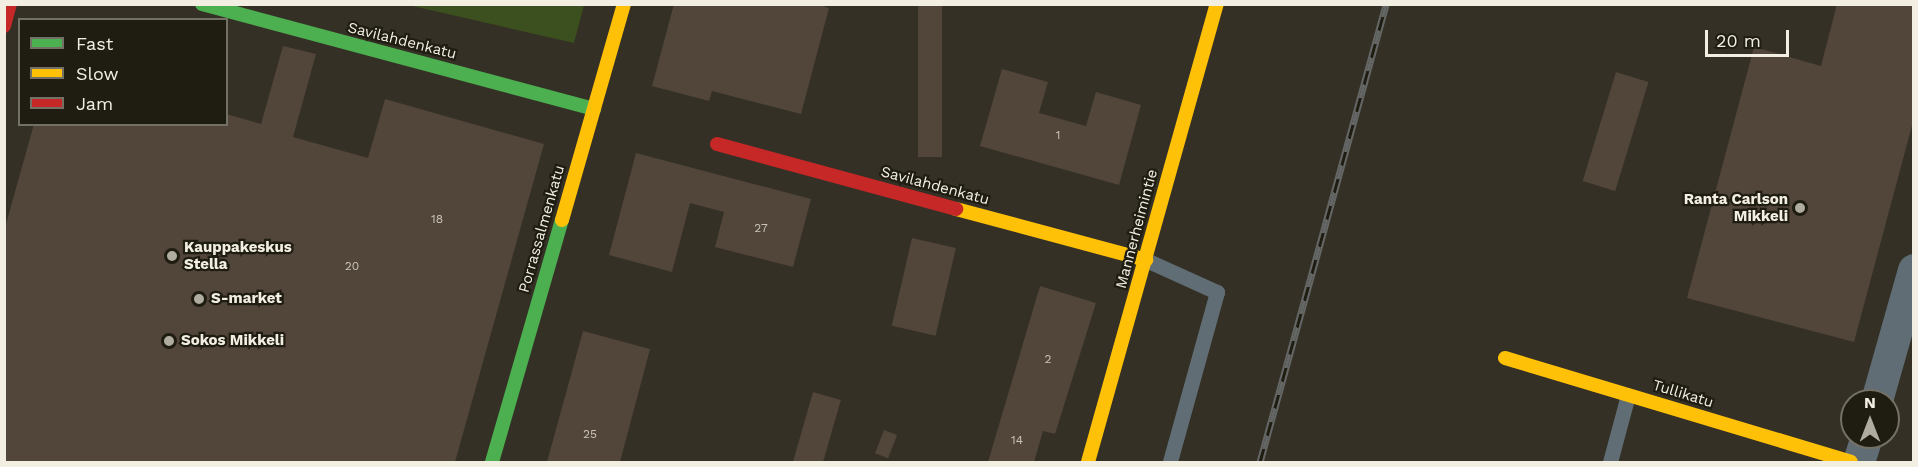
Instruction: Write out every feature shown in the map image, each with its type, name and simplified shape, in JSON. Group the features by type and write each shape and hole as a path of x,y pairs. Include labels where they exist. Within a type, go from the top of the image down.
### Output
{"street":[{"path":"4,26 10,4"},
{"name":"Savilahdenkatu","path":"202,4 594,109"},
{"name":"Porrassalmenkatu","path":"492,462 624,4"},
{"name":"Mannerheimintie","path":"1088,462 1217,4"},
{"name":"Savilahdenkatu","path":"717,144 1146,260"},
{"path":"1880,389 1914,270"},
{"name":"Tullikatu","path":"1505,358 1851,462"}],"lane":[{"path":"1146,260 1217,292 1170,462"},
{"path":"1610,462 1628,395"}],"green space":[{"path":"408,5 584,5 574,43"}],"building":[{"path":"674,4 816,4 829,8 801,114 712,91 709,101 652,86"},
{"path":"918,4 942,4 942,157 918,157"},
{"name":"Ranta Carlson Mikkeli","path":"1837,4 1914,4 1914,118 1854,342 1687,298 1754,47 1821,66"},
{"name":"Kauppakeskus Stella","path":"283,46 316,54 293,137 368,158 385,99 544,144 455,462 4,462 4,231 33,126 228,126 228,115 261,124"},
{"path":"1002,69 1048,82 1039,113 1086,126 1096,92 1141,105 1119,185 980,146"},
{"path":"1616,72 1649,82 1615,191 1583,181"},
{"path":"636,153 811,199 793,267 715,247 724,212 690,203 672,272 609,255"},
{"path":"912,238 956,248 936,336 892,326"},
{"path":"1040,286 1096,303 1055,434 1043,431 1034,462 988,462"},
{"path":"583,331 650,349 620,462 547,462"},
{"path":"813,392 841,400 823,462 793,462"},
{"path":"884,430 897,435 888,458 875,453"}],"railway":[{"path":"1260,462 1386,4"}],"traffic: fast":[{"path":"202,4 594,109"},
{"path":"492,462 562,220"}],"traffic: slow":[{"path":"562,220 624,4"},
{"path":"1088,462 1217,4"},
{"path":"956,209 1146,260"},
{"path":"1505,358 1851,462"}],"traffic: jam":[{"path":"4,26 10,4"},
{"path":"717,144 956,209"}],"place":[{"name":"Ranta Carlson Mikkeli","path":"1800,208"},
{"name":"Kauppakeskus Stella","path":"172,256"},
{"name":"S-market","path":"199,299"},
{"name":"Sokos Mikkeli","path":"169,341"}]}
